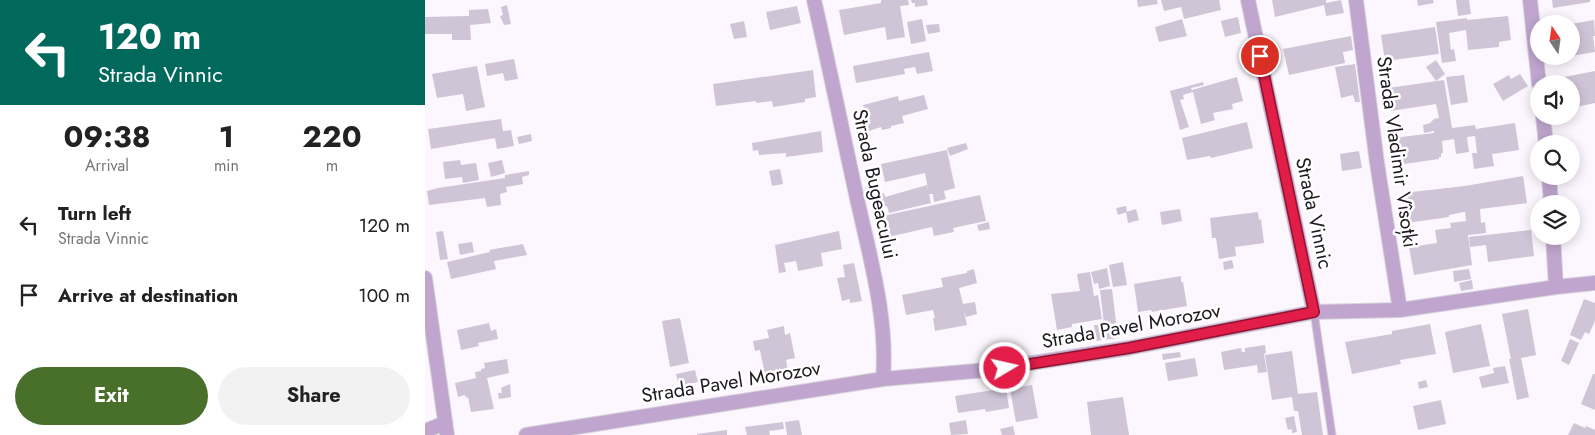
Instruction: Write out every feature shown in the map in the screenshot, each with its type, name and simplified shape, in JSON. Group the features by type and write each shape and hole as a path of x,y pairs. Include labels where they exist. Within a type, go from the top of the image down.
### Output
{"street":[{"name":"Strada Bugeacului","path":"814,0 873,270 882,328 883,379"},
{"name":"Strada Vinnic","path":"1248,0 1314,312"},
{"name":"Strada Vladimir Vîsoțki","path":"1355,0 1377,163 1400,310"},
{"path":"1529,0 1538,75"},
{"path":"1554,245 1556,287"},
{"path":"425,278 446,429 425,431"},
{"name":"Strada Pavel Morozov","path":"526,435 883,379 987,370 1129,348 1314,312 1400,310 1595,283"}],"lane":[{"name":"Strada Vinnic","path":"1314,312 1332,435"}],"building":[{"path":"881,0 908,0 909,5 900,6 905,37 887,40 885,27 844,35 839,10 881,3"},
{"path":"911,0 927,0 928,5 915,7 915,3 912,3"},
{"path":"1137,0 1157,0 1158,4 1138,7"},
{"path":"1161,0 1219,0 1221,10 1184,19 1181,7 1164,11"},
{"path":"1272,0 1326,0 1326,3 1341,0 1344,13 1326,16 1324,5 1275,17"},
{"path":"1417,0 1433,0 1434,3 1418,6"},
{"path":"1456,0 1469,0 1471,14 1458,16"},
{"path":"1552,0 1590,0 1590,2 1553,8"},
{"path":"507,5 511,24 504,25 500,16 503,15 501,7"},
{"path":"797,6 801,23 770,30 766,12"},
{"path":"488,9 491,23 470,25 471,40 452,40 452,34 425,34 425,17 469,16 469,10"},
{"path":"1508,16 1511,40 1499,42 1499,47 1468,50 1466,30 1449,33 1451,50 1454,49 1456,61 1442,63 1436,22"},
{"path":"1238,17 1241,33 1225,37 1221,21"},
{"path":"922,19 926,41 911,44 907,22"},
{"path":"1182,19 1187,36 1159,42 1155,27"},
{"path":"1594,20 1595,52 1580,54 1580,22"},
{"path":"744,21 747,37 734,39 730,24"},
{"path":"939,24 940,32 928,34 926,25"},
{"path":"1435,27 1439,54 1385,61 1381,35"},
{"path":"1351,36 1353,50 1343,52 1345,63 1289,75 1283,49"},
{"path":"929,52 933,71 917,74 915,67 904,69 905,74 856,83 853,66"},
{"path":"514,59 518,79 505,81 503,73 487,76 485,64"},
{"path":"1436,60 1445,74 1436,81 1426,67"},
{"path":"1355,64 1360,102 1355,102 1353,95 1341,98 1335,67"},
{"path":"477,66 485,107 466,111 463,94 437,98 432,74"},
{"path":"813,70 816,97 805,99 805,102 773,107 772,101 716,106 713,84"},
{"path":"1595,71 1595,103 1580,106 1580,75 1574,75"},
{"path":"1520,74 1528,86 1503,101 1493,84 1509,75 1511,79"},
{"path":"1464,75 1468,102 1451,105 1446,77"},
{"path":"1237,77 1243,101 1232,104 1233,109 1213,113 1215,120 1201,124 1193,92 1183,95 1184,99 1180,100 1189,127 1180,130 1170,91 1203,82 1204,85 1191,88 1192,90"},
{"path":"1444,80 1452,128 1475,125 1476,129 1515,123 1519,150 1492,154 1494,166 1474,169 1472,153 1477,153 1475,136 1467,137 1469,152 1456,154 1454,139 1442,141 1443,153 1441,153 1439,159 1397,165 1393,138 1434,133 1434,131 1424,133 1423,125 1439,118 1436,104 1391,111 1388,88"},
{"path":"924,95 928,109 902,116 904,123 891,126 891,128 882,130 881,127 869,131 863,105 898,96 899,101"},
{"path":"501,119 503,131 511,130 514,146 497,149 495,138 431,149 428,129"},
{"path":"1247,122 1253,148 1211,158 1210,156 1187,160 1182,138"},
{"path":"821,131 823,152 786,157 786,153 759,155 758,150 753,151 752,143"},
{"path":"531,134 532,141 519,144 517,137"},
{"path":"966,143 968,149 950,156 947,148"},
{"path":"947,150 955,188 944,191 946,199 934,202 933,194 929,194 925,173 885,182 881,164"},
{"path":"1359,151 1362,168 1342,171 1340,154"},
{"path":"460,160 461,165 476,163 479,180 463,183 462,177 445,179 443,162"},
{"path":"502,160 505,173 491,177 488,163"},
{"path":"780,169 783,184 772,186 769,171"},
{"path":"529,171 529,175 522,177 523,184 506,187 507,192 500,194 501,205 487,207 485,198 429,205 427,191 505,178 505,175"},
{"path":"1523,176 1527,203 1480,209 1481,223 1485,222 1486,233 1468,235 1472,265 1414,275 1409,247 1437,243 1435,230 1451,228 1450,223 1466,221 1465,212 1449,215 1449,217 1407,223 1403,193 1465,186"},
{"path":"927,185 931,203 889,213 887,206 875,209 872,196 884,193 885,197"},
{"path":"980,195 986,221 953,228 954,232 934,236 932,227 888,237 883,216"},
{"path":"1126,206 1127,212 1118,215 1116,208"},
{"path":"1136,209 1139,220 1128,223 1126,212"},
{"path":"1180,209 1182,221 1162,225 1160,212"},
{"path":"1258,212 1259,220 1261,219 1264,243 1235,247 1236,256 1219,259 1216,238 1212,238 1210,218"},
{"path":"989,222 990,229 979,231 977,225"},
{"path":"1530,230 1530,245 1533,245 1534,256 1488,262 1486,245 1470,247 1469,237"},
{"path":"443,231 448,259 440,260 436,232"},
{"path":"839,231 842,249 821,253 823,266 798,271 796,261 784,263 786,272 779,273 775,245"},
{"path":"472,242 474,252 460,255 458,244"},
{"path":"523,244 527,255 494,261 496,269 451,279 447,262 490,252 489,250"},
{"path":"1232,260 1234,268 1224,270 1223,262"},
{"path":"1123,262 1127,285 1113,287 1109,265"},
{"path":"854,263 862,301 850,303 850,299 842,301 837,278 845,277 843,265"},
{"path":"1107,268 1110,286 1099,289 1098,283 1094,284 1091,272"},
{"path":"974,269 977,283 959,288 963,304 975,302 977,314 966,317 964,312 967,325 935,331 933,310 906,315 902,295 943,287 941,278 967,273 967,271"},
{"path":"1469,269 1471,279 1454,282 1453,271"},
{"path":"1090,272 1094,296 1098,295 1102,319 1072,324 1072,327 1057,330 1051,294 1080,291 1077,274"},
{"path":"1181,276 1187,306 1152,312 1151,310 1138,312 1134,284"},
{"path":"1472,280 1473,289 1461,291 1459,283"},
{"path":"1112,289 1118,338 1096,341 1094,325 1104,324 1100,290"},
{"path":"1584,299 1595,303 1595,321 1589,334 1585,332 1581,340 1570,335"},
{"path":"1528,309 1536,355 1521,358 1529,397 1517,400 1502,314"},
{"path":"680,318 689,363 670,367 662,321"},
{"path":"489,323 491,331 496,329 498,339 478,343 479,346 461,350 457,330"},
{"path":"1430,324 1436,354 1400,360 1401,364 1352,374 1345,342 1392,334 1392,331"},
{"path":"1481,324 1490,366 1453,373 1445,332"},
{"path":"784,326 785,335 790,333 795,358 786,360 788,370 765,375 760,350 755,351 753,341 769,338 767,330"},
{"path":"1570,339 1579,343 1569,365 1561,361"},
{"path":"1265,345 1266,353 1264,354 1267,372 1258,373 1257,365 1224,370 1221,352 1241,348 1242,352 1245,352 1245,348"},
{"path":"1292,351 1298,394 1317,392 1323,435 1302,435 1298,411 1294,411 1292,397 1272,400 1265,355"},
{"path":"1180,352 1181,357 1163,360 1162,354"},
{"path":"1195,358 1198,376 1168,381 1165,363"},
{"path":"507,359 509,373 487,378 494,409 471,412 468,397 466,398 465,395 458,397 455,383 476,378 475,372 485,368 484,363"},
{"path":"1505,366 1509,383 1482,388 1479,377 1494,373 1493,368"},
{"path":"695,370 698,382 679,387 676,374"},
{"path":"1593,374 1595,374 1595,410 1581,404"},
{"path":"1426,380 1428,387 1419,389 1418,382"},
{"path":"510,384 511,397 499,399 498,393 502,393 501,388"},
{"path":"1032,385 1038,418 1016,422 1010,389"},
{"path":"1006,388 1009,408 986,412 985,409 958,413 955,396"},
{"path":"1123,397 1129,435 1091,435 1087,402"},
{"path":"1441,400 1446,424 1418,430 1413,406"},
{"path":"1294,416 1297,432 1292,433 1292,429 1288,430 1285,418"},
{"path":"799,420 802,435 787,435 785,422"},
{"path":"966,420 968,434 951,435 949,423"},
{"path":"783,422 784,429 769,431 770,435 747,435 745,427"},
{"path":"1574,423 1595,430 1595,435 1568,435"},
{"path":"1013,426 1015,435 1002,435 1000,429"},
{"path":"727,430 727,435 697,435 697,434"}],"route":[{"path":"1005,368 1129,348 1314,312 1260,56"}]}
